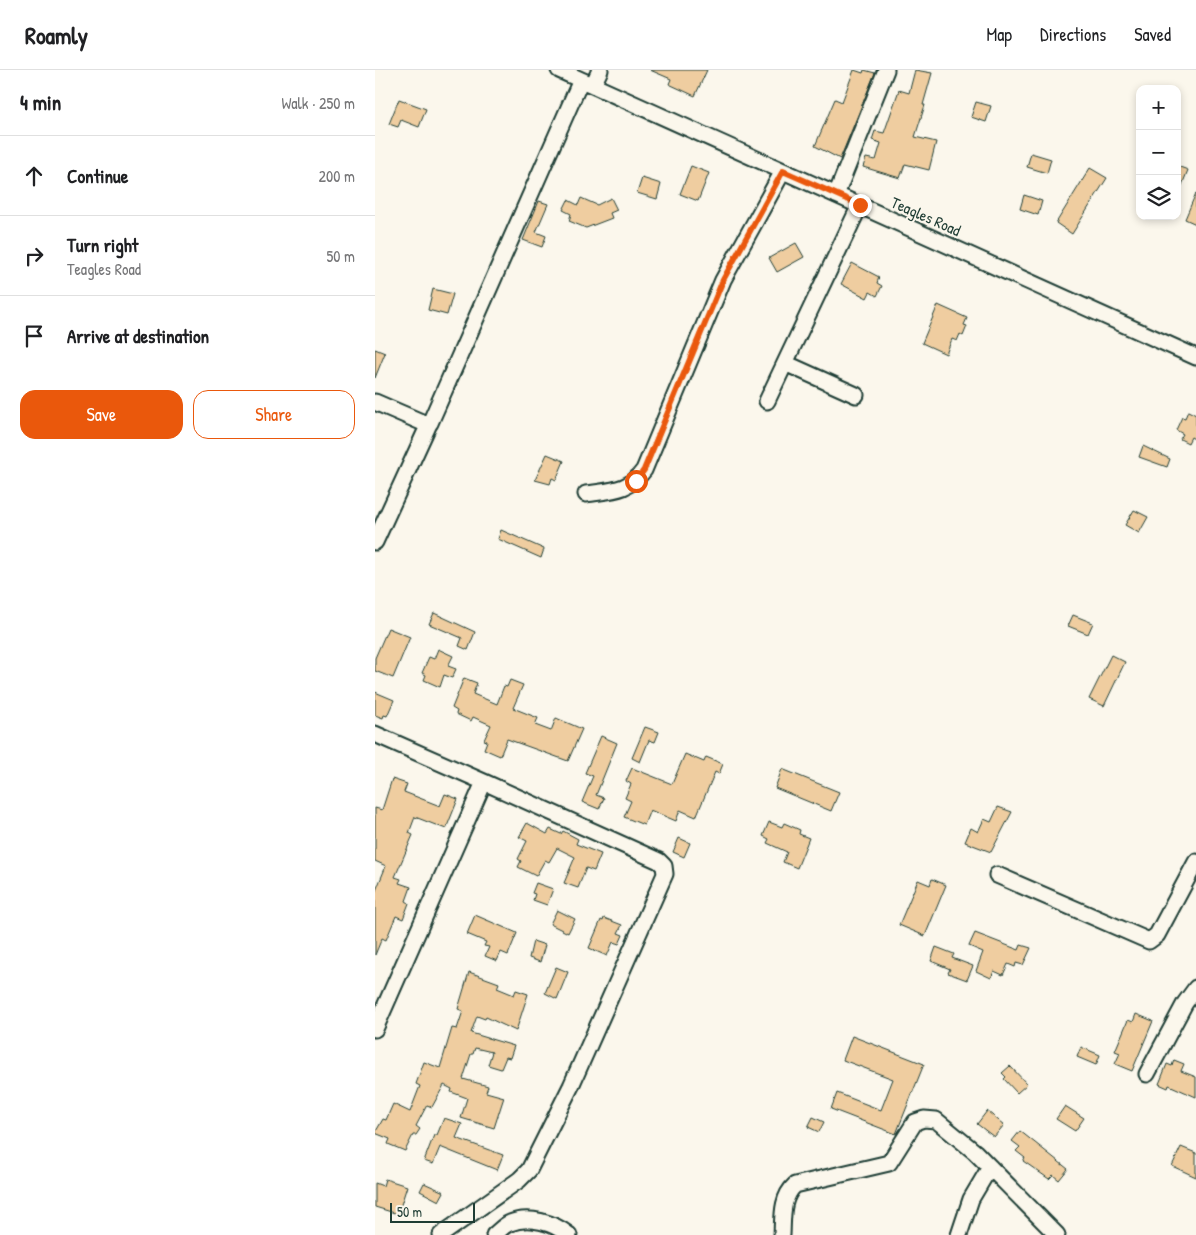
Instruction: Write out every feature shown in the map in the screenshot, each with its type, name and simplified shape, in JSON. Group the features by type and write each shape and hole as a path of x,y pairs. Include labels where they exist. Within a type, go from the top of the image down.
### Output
{"street":[{"name":"Teagles Road","path":"559,70 1196,357"},
{"path":"375,542 587,82 599,70"},
{"path":"836,195 885,70"},
{"path":"586,494 625,488 636,481 644,470 723,280 783,171"},
{"path":"767,401 860,205"},
{"path":"785,363 856,395"},
{"path":"375,402 429,424"},
{"path":"375,734 659,861 664,866 665,874 571,1086 529,1170 519,1180 441,1235"},
{"path":"375,1029 484,782"},
{"path":"997,875 1149,941 1157,935 1196,862"},
{"path":"1147,1074 1185,1003 1196,988"},
{"path":"782,1235 784,1204 788,1192 795,1185 889,1163 915,1122 924,1119 936,1120 975,1152 1057,1235"},
{"path":"959,1235 971,1199 990,1167"},
{"path":"494,1235 509,1223 521,1221 557,1225 569,1235"}],"building":[{"path":"650,70 707,70 695,96 669,84 671,79"},
{"path":"854,70 863,73 864,70 875,73 840,159 815,146 835,99 842,102"},
{"path":"915,70 932,73 915,137 936,142 929,170 905,164 900,178 863,167 866,158 876,160 881,143 872,140 875,131 884,133 899,90 909,93"},
{"path":"399,99 426,109 419,127 401,120 398,127 389,124"},
{"path":"976,102 991,106 986,122 971,117"},
{"path":"1031,153 1051,159 1047,173 1027,167"},
{"path":"691,166 709,173 698,201 680,194"},
{"path":"1181,167 1188,170 1181,188"},
{"path":"1090,168 1107,178 1072,234 1056,223"},
{"path":"642,178 661,184 657,199 637,193"},
{"path":"1196,193 1196,224 1185,219"},
{"path":"1024,195 1042,201 1038,215 1020,209"},
{"path":"581,198 597,205 611,198 617,210 610,213 612,218 586,228 569,221 571,214 563,210 568,200 578,205"},
{"path":"539,201 548,204 536,232 546,236 542,247 523,240"},
{"path":"796,243 804,257 777,272 769,258"},
{"path":"852,263 879,277 877,283 882,286 877,296 870,292 867,298 841,284"},
{"path":"433,289 453,294 447,315 428,310"},
{"path":"938,305 967,318 964,325 967,326 963,336 960,334 957,341 952,339 946,354 922,343"},
{"path":"375,349 385,353 375,378"},
{"path":"1188,411 1196,415 1196,440 1191,437 1188,443 1180,439 1183,434 1176,430 1182,417 1185,418"},
{"path":"1143,446 1170,459 1167,467 1139,457"},
{"path":"547,454 564,461 556,480 552,478 550,484 535,480"},
{"path":"1134,510 1148,517 1139,533 1125,525"},
{"path":"501,530 544,549 541,558 498,539"},
{"path":"434,613 475,632 468,650 459,646 462,638 429,624"},
{"path":"1073,615 1093,623 1088,634 1068,626"},
{"path":"388,628 410,637 393,678 375,671 375,658"},
{"path":"438,649 453,656 448,666 456,669 452,678 444,675 440,687 424,680 426,675 422,673 429,657 434,659"},
{"path":"1111,655 1125,662 1104,706 1089,699"},
{"path":"464,678 477,683 473,694 497,704 504,686 507,687 510,680 523,685 513,708 538,718 535,725 551,731 556,718 582,729 568,761 507,739 500,756 484,749 487,741 484,740 491,725 473,717 471,721 456,714 457,711 452,708"},
{"path":"375,692 394,700 387,716 384,715 383,718 375,715"},
{"path":"645,727 659,732 655,742 649,740 640,762 632,758"},
{"path":"601,736 617,743 596,795 604,798 599,809 582,802 593,776 585,773"},
{"path":"685,754 704,762 706,757 723,764 719,774 715,772 696,817 680,810 676,821 650,810 644,825 624,817 631,801 625,798 631,784 626,781 632,768 672,784"},
{"path":"782,769 839,792 831,811 775,788"},
{"path":"392,779 407,784 404,792 440,806 445,794 458,799 446,829 415,817 409,833 413,835 395,877 401,879 399,883 411,887 406,901 409,903 403,919 396,916 386,940 382,938 375,955 375,893 386,866 375,861 375,808 382,810"},
{"path":"998,807 1012,812 991,852 965,842 971,828 978,832 984,819 991,822"},
{"path":"769,822 782,827 784,823 800,830 799,834 809,838 797,868 783,862 787,852 767,843 769,839 763,836"},
{"path":"527,823 547,834 550,829 561,834 563,831 578,839 576,844 601,854 594,871 586,868 578,888 564,883 575,857 557,848 549,862 545,860 536,876 518,867 521,861 518,859 527,841 519,837"},
{"path":"679,838 690,843 684,857 673,852"},
{"path":"932,879 946,885 925,936 899,925 918,880 930,885"},
{"path":"536,883 553,889 547,905 533,900 535,894 532,893"},
{"path":"557,910 575,919 568,933 550,924"},
{"path":"475,915 517,933 508,955 501,952 497,961 485,956 489,947 484,946 486,942 467,934"},
{"path":"604,918 622,925 618,933 623,935 619,944 613,942 607,956 589,948 601,920 603,921"},
{"path":"975,933 1019,950 1021,945 1031,948 1023,965 1016,963 1015,967 1008,964 1003,975 994,971 991,978 976,971 983,952 969,946"},
{"path":"533,941 545,945 540,962 529,958"},
{"path":"936,947 954,954 952,958 973,966 967,980 948,973 950,969 931,961"},
{"path":"556,967 568,972 557,999 545,993"},
{"path":"469,972 499,983 497,988 514,995 516,990 528,994 516,1031 486,1017 485,1019 477,1016 471,1033 514,1046 510,1058 506,1057 501,1069 488,1065 492,1052 475,1048 473,1054 471,1054 463,1079 488,1086 486,1092 504,1097 494,1128 461,1118 467,1098 451,1092 452,1089 444,1085 432,1107 427,1105 416,1126 420,1129 416,1135 413,1135 405,1151 388,1144 390,1139 375,1133 383,1119 386,1120 393,1104 410,1112 420,1086 416,1084 424,1062 440,1068 452,1028 457,1029 463,1011 458,1009"},
{"path":"1136,1014 1153,1021 1132,1071 1115,1064 1120,1053 1115,1051 1128,1020 1133,1022"},
{"path":"852,1036 924,1064 896,1134 831,1109 837,1093 881,1110 893,1079 843,1060"},
{"path":"1081,1047 1100,1055 1096,1065 1077,1057"},
{"path":"1174,1060 1184,1064 1181,1071 1196,1077 1196,1097 1169,1085 1168,1088 1159,1084 1167,1064 1172,1066"},
{"path":"1010,1066 1027,1084 1017,1093 1004,1079 1006,1077 1002,1073"},
{"path":"1065,1106 1084,1118 1075,1131 1056,1119"},
{"path":"987,1111 1004,1125 994,1137 977,1124"},
{"path":"813,1117 824,1122 819,1132 808,1127"},
{"path":"444,1118 462,1124 456,1138 503,1155 497,1170 440,1147 433,1164 424,1161 434,1135 437,1135"},
{"path":"1020,1131 1068,1169 1059,1180 1053,1175 1049,1179 1023,1161 1025,1158 1016,1151 1020,1147 1012,1141"},
{"path":"1181,1147 1196,1153 1196,1177 1172,1166"},
{"path":"385,1179 407,1186 398,1214 375,1207 375,1183 383,1186"},
{"path":"424,1183 444,1192 439,1201 420,1191"}],"route":[{"path":"636,481 644,470 723,280 742,242 783,171 860,205"}]}
